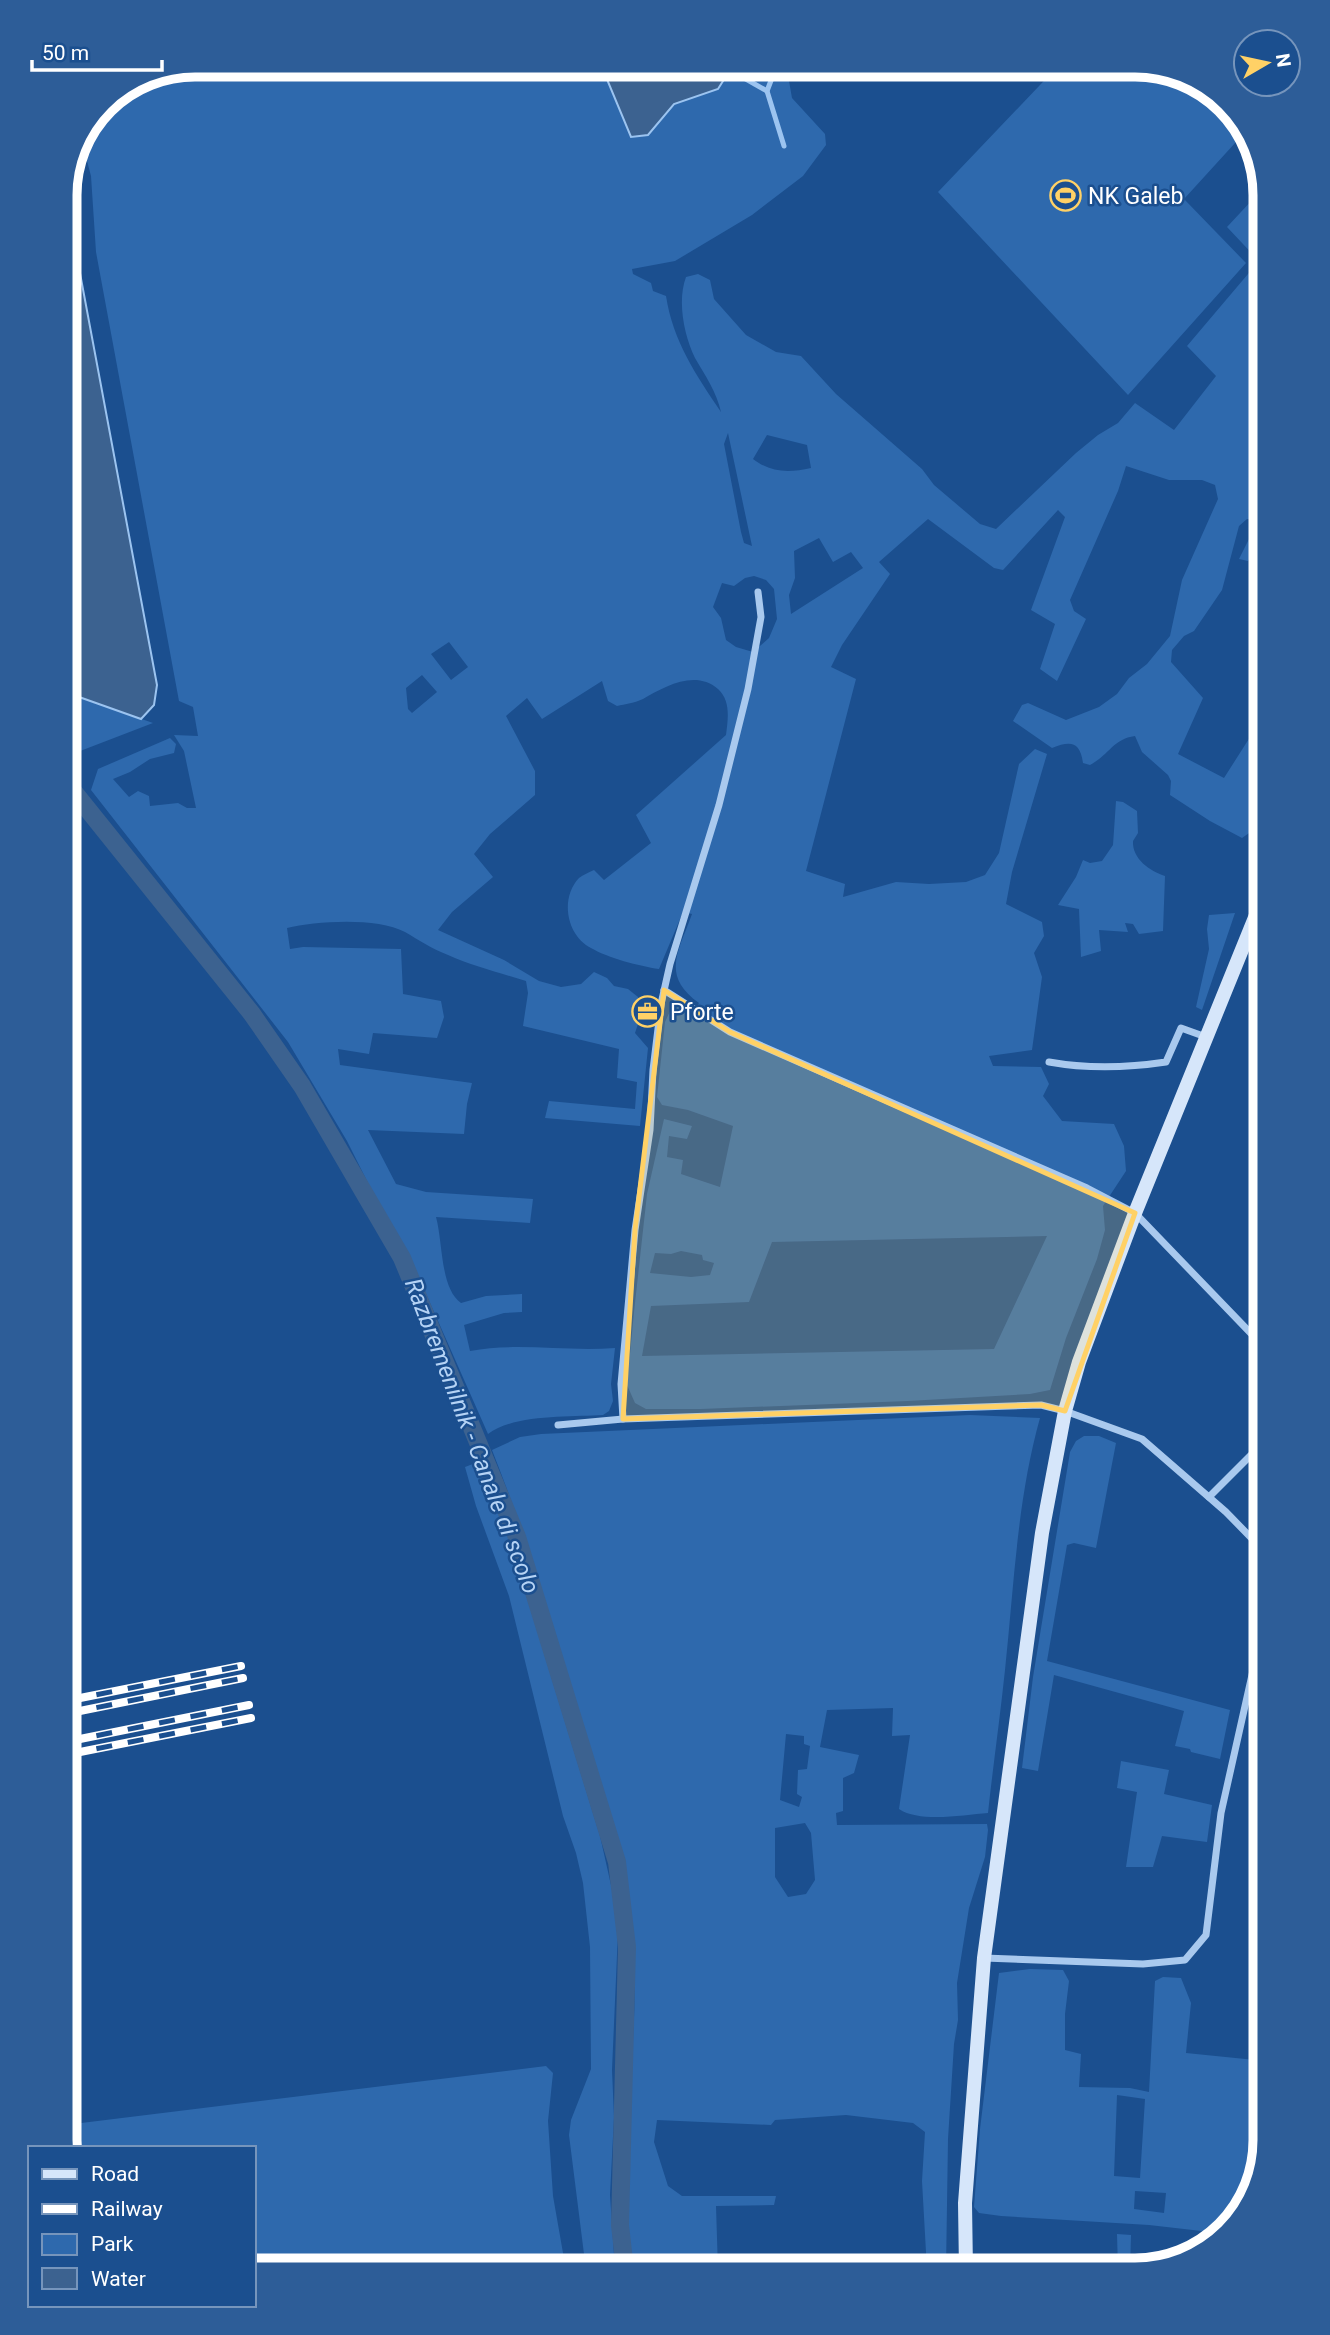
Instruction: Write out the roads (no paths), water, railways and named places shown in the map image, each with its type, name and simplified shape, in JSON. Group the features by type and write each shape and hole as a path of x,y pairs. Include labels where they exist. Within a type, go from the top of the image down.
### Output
{"main road":[{"path":"966,2258 965,2203 984,1958 1042,1534 1065,1411 1079,1362 1135,1213 1253,928"}],"street":[{"path":"623,1419 621,1384 635,1230 650,1130 653,1070 664,989 715,817 748,689 761,617 758,592"},
{"path":"664,989 730,1032 1087,1188 1135,1213 1253,1336"},
{"path":"1049,1062 1081,1068 1143,1066 1166,1062 1181,1028 1206,1037"},
{"path":"558,1425 623,1419 1041,1405 1142,1439 1209,1497 1253,1540"},
{"path":"1209,1497 1253,1453"},
{"path":"984,1958 1143,1964 1185,1960 1206,1935 1221,1813 1253,1670"}],"water":[{"path":"606,77 726,77 718,89 674,104 648,135 631,137"},
{"path":"77,257 157,685 154,705 141,719 77,696"}],"waterway":[{"path":"742,77 767,91"},
{"path":"772,77 767,91 784,146"},
{"name":"Razbremenilnik - Canale di scolo","path":"77,796 252,1014 302,1086 402,1258 517,1537 617,1862 627,1947 620,2225 624,2258"}],"railway":[{"path":"77,1699 241,1666"},
{"path":"77,1712 243,1678"},
{"path":"77,1740 249,1705"},
{"path":"77,1753 251,1718"}],"place":[{"name":"NK Galeb","path":"1065,196"},
{"name":"Pforte","path":"647,1012"}]}
